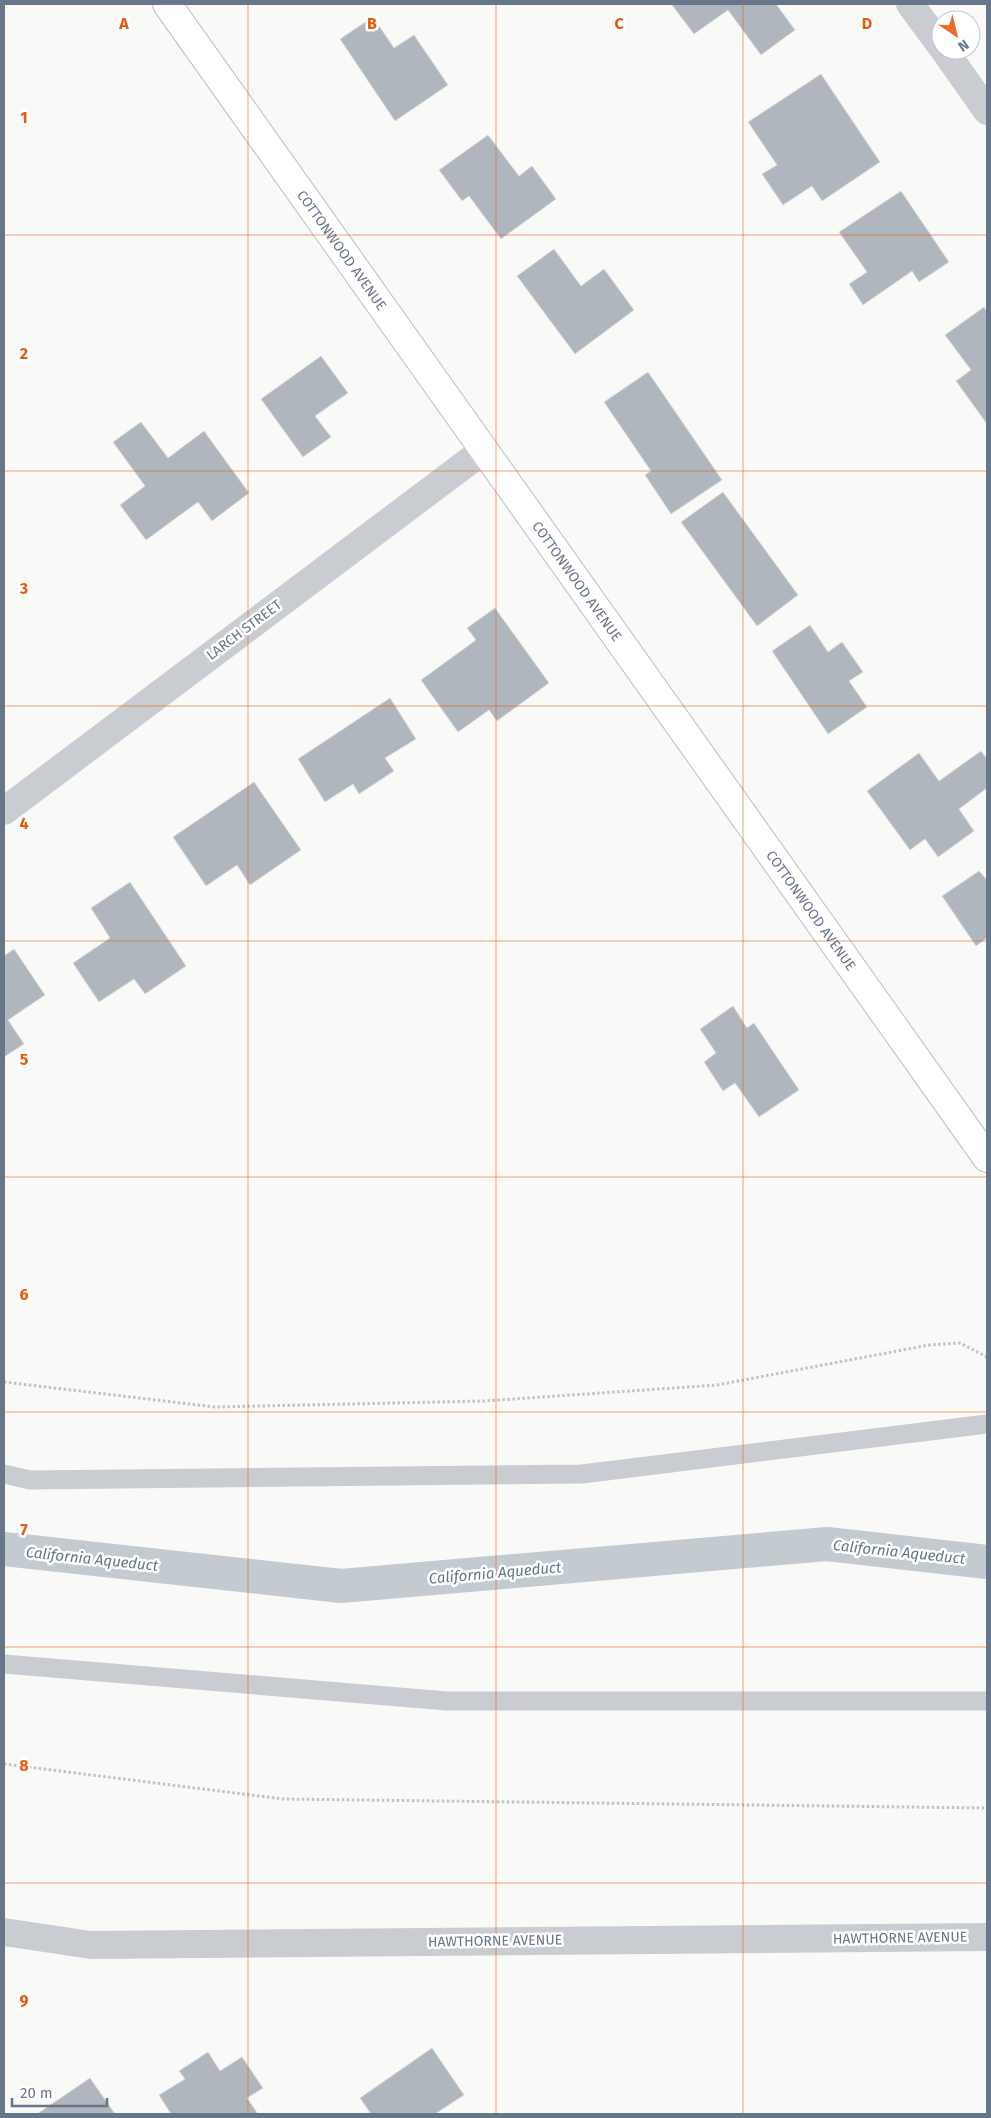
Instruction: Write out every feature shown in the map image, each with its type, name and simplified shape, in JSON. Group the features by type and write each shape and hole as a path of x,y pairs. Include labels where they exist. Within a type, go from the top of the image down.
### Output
{"street":[{"name":"COTTONWOOD AVENUE","path":"168,4 987,1158"},
{"path":"910,4 931,32"},
{"path":"951,60 987,111"},
{"name":"LARCH STREET","path":"4,811 484,450"},
{"name":"HAWTHORNE AVENUE","path":"4,1932 91,1945 987,1937"}],"lane":[{"path":"4,1474 30,1480 582,1474 987,1424"},
{"path":"4,1664 447,1700 987,1701"}],"path":[{"path":"4,1382 215,1406 484,1401 717,1385 929,1345 960,1342 987,1357"},
{"path":"4,1764 283,1799 987,1808"}],"building":[{"path":"776,4 795,30 761,55 728,10 694,34 672,5"},
{"path":"373,17 394,48 414,35 448,85 395,121 340,39"},
{"path":"821,74 880,162 822,201 812,186 783,205 762,174 777,165 748,122"},
{"path":"488,135 519,176 532,166 556,199 501,239 469,196 462,201 439,170"},
{"path":"901,191 949,262 919,282 912,271 863,305 849,284 867,272 839,232"},
{"path":"554,249 581,286 604,269 634,310 575,354 517,276"},
{"path":"984,307 987,312 987,424 956,381 971,370 945,335"},
{"path":"321,356 348,393 315,416 331,437 303,457 261,399"},
{"path":"648,372 722,480 671,514 645,475 651,471 604,402"},
{"path":"141,422 168,458 204,431 249,493 212,521 198,502 146,540 120,505 145,486 113,442"},
{"path":"723,492 798,595 757,626 681,522"},
{"path":"495,608 549,683 497,721 489,710 458,732 421,680 476,640 467,628"},
{"path":"810,625 828,652 842,642 863,672 849,681 867,707 828,734 772,651"},
{"path":"390,698 416,739 385,758 394,771 359,794 353,784 325,802 298,759"},
{"path":"981,751 987,759 987,788 959,809 974,831 938,857 925,839 910,850 867,791 919,753 939,781"},
{"path":"254,782 301,850 250,885 237,865 206,886 173,837"},
{"path":"979,871 987,880 987,938 976,946 942,896"},
{"path":"130,882 186,966 145,994 134,979 99,1002 73,963 110,938 91,908"},
{"path":"14,949 45,995 8,1020 24,1044 4,1057 4,956"},
{"path":"733,1006 747,1028 754,1023 799,1090 759,1117 735,1083 723,1091 704,1062 716,1053 700,1029"},
{"path":"432,2048 464,2095 435,2114 371,2114 360,2098"},
{"path":"208,2052 220,2071 242,2057 263,2088 247,2098 258,2114 171,2114 159,2095 185,2079 179,2071"},
{"path":"90,2078 115,2114 37,2114"}],"waterway":[{"name":"California Aqueduct","path":"4,1549 341,1586 827,1544 987,1562"}]}
